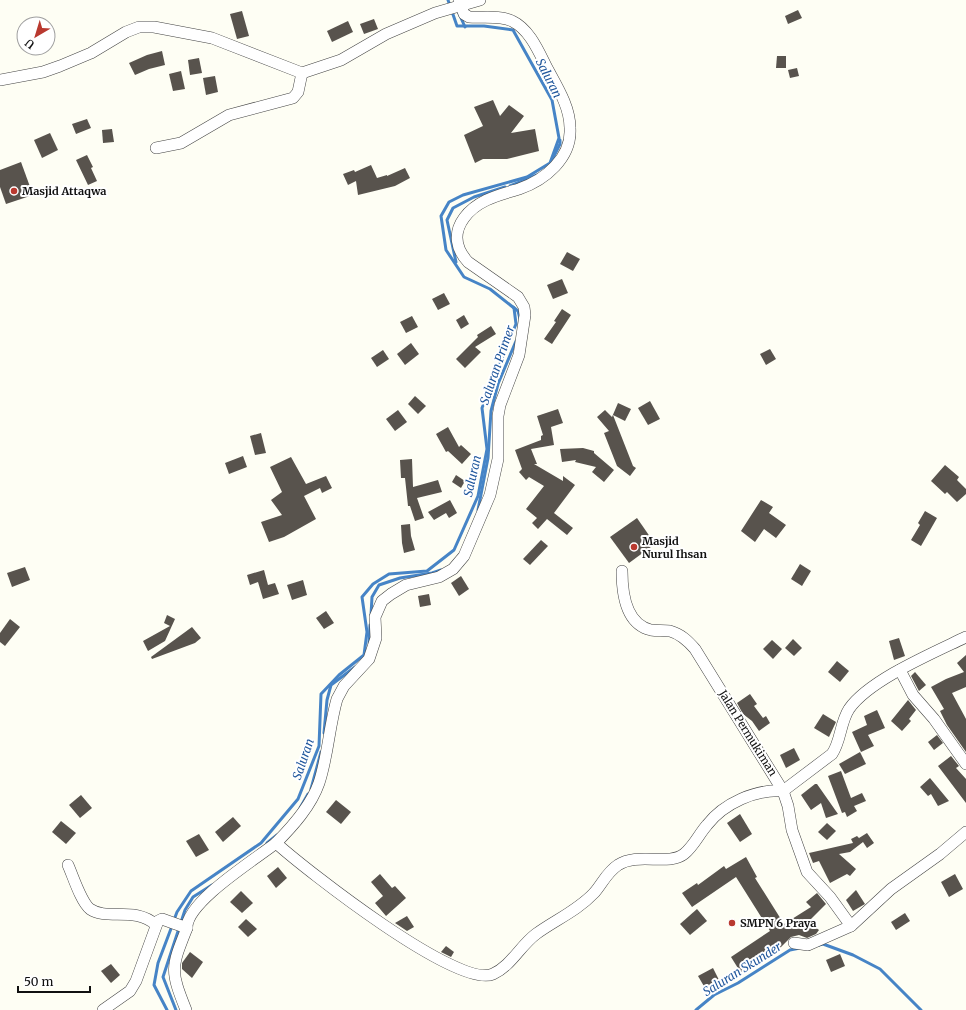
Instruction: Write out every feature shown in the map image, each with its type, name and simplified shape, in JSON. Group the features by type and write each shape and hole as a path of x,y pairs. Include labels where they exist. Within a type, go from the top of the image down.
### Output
{"street":[{"path":"0,80 43,72 60,66 91,53 126,32 139,27 154,27 212,38 302,73 341,60 386,34 435,13 458,5 480,0"},
{"path":"186,1010 175,981 174,964 185,927 194,911 212,890 276,844 306,808 319,784 337,699 344,686 369,659 376,638 376,616 382,601 390,594 406,585 439,576 453,569 464,556 490,495 498,459 498,416 500,405 519,355 525,315 524,307 518,297 468,262 462,255 456,241 460,224 465,216 479,204 495,196 533,183 546,175 557,165 568,144 570,128 566,108 537,48 525,30 511,20 469,17 464,14 458,5"},
{"path":"156,148 181,143 229,115 293,98 298,92 302,73"},
{"name":"Jalan Permukiman","path":"622,571 622,585 628,612 631,616 642,626 651,630 670,631 684,636 695,648 784,791 792,830 807,872 830,896 850,926"},
{"path":"276,844 302,866 412,945 464,971 480,977 487,977 495,974 535,935 581,905 618,864 633,858 674,858 683,855 719,811 733,802 776,790 784,791 832,754 836,749 842,724 857,699 900,670 966,637"},
{"path":"900,670 913,695 934,719 966,764"},
{"path":"794,943 808,945 850,926 891,889 940,854 966,832"},
{"path":"68,864 85,903 91,909 99,913 141,916 150,920 185,927"},
{"path":"102,1010 130,991 136,981 159,922"}],"building":[{"path":"798,10 802,18 788,24 785,16"},
{"path":"242,11 249,36 237,39 230,14"},
{"path":"374,19 378,29 364,34 360,24"},
{"path":"348,21 353,32 332,42 327,31"},
{"path":"162,51 165,65 149,69 135,75 129,63 147,55"},
{"path":"777,56 786,56 786,68 776,68"},
{"path":"199,58 202,73 190,75 188,60"},
{"path":"797,68 799,76 790,78 788,70"},
{"path":"181,71 185,89 173,91 169,74"},
{"path":"215,76 218,92 206,95 203,78"},
{"path":"493,100 500,116 509,105 524,116 511,133 535,129 539,151 507,159 483,159 475,163 464,135 483,126 474,107"},
{"path":"87,119 91,128 76,134 72,124"},
{"path":"112,129 114,142 103,143 102,130"},
{"path":"50,133 58,150 42,158 34,140"},
{"path":"87,155 93,167 91,168 97,181 88,185 76,160"},
{"path":"21,162 33,195 6,204 0,187 0,170"},
{"path":"371,165 377,178 387,176 405,168 410,178 395,186 358,195 356,181 348,185 343,174 354,170 355,172"},
{"path":"567,252 580,259 573,271 560,264"},
{"path":"562,279 568,293 553,299 547,285"},
{"path":"444,293 450,304 438,310 432,299"},
{"path":"562,309 571,315 552,344 544,339 556,322 554,321"},
{"path":"464,315 469,324 461,329 456,320"},
{"path":"412,316 418,327 406,333 400,322"},
{"path":"491,326 496,334 475,347 481,352 465,368 456,359 478,337 477,335"},
{"path":"411,343 419,354 405,365 397,354"},
{"path":"770,349 776,359 766,365 760,354"},
{"path":"383,350 389,359 377,367 371,358"},
{"path":"415,396 426,406 418,414 408,404"},
{"path":"650,401 660,419 648,425 638,408"},
{"path":"618,403 631,409 625,421 613,415 633,466 636,468 630,476 617,466 604,433 609,431 597,417 605,410 612,417"},
{"path":"558,409 563,423 551,427 554,445 531,449 537,464 534,464 563,481 563,476 575,485 554,513 573,528 567,535 547,519 538,529 532,523 537,518 526,509 544,486 529,477 526,480 519,472 522,469 515,450 541,440 541,436 543,435 537,416"},
{"path":"398,410 407,422 395,431 386,419"},
{"path":"448,427 459,447 461,445 471,454 462,464 448,451 446,452 436,434"},
{"path":"261,433 266,453 255,455 250,436"},
{"path":"583,448 594,451 594,453 614,470 604,482 592,472 596,467 575,462 576,460 562,462 560,449"},
{"path":"243,456 247,467 229,474 225,463"},
{"path":"291,457 306,484 326,476 332,488 322,493 320,488 304,496 316,519 284,537 269,542 261,522 282,515 271,500 282,492 270,467"},
{"path":"412,459 413,487 438,480 442,492 417,498 424,518 415,521 410,506 408,506 405,478 401,478 400,460"},
{"path":"945,465 959,477 957,480 966,489 966,494 957,502 947,492 945,494 931,481"},
{"path":"456,475 465,481 461,488 452,482"},
{"path":"450,500 457,513 449,518 446,513 434,520 428,512"},
{"path":"761,500 773,507 769,513 786,525 776,538 764,529 755,542 741,531"},
{"path":"925,511 937,518 921,546 911,540 920,525 918,523"},
{"path":"637,518 655,544 629,563 610,537"},
{"path":"410,524 411,536 415,550 404,553 401,525"},
{"path":"541,540 548,546 530,565 523,559"},
{"path":"800,564 811,571 802,586 791,579"},
{"path":"25,567 30,580 12,587 7,573"},
{"path":"264,570 268,585 275,583 279,594 263,599 258,582 250,585 247,575"},
{"path":"461,576 469,589 459,596 451,583"},
{"path":"303,580 307,595 292,600 287,585"},
{"path":"429,594 431,605 420,607 418,596"},
{"path":"326,611 334,623 324,629 316,618"},
{"path":"167,615 175,619 165,641 148,651 143,641 170,626 164,623"},
{"path":"10,619 20,627 5,646 0,642 0,633"},
{"path":"192,627 201,638 195,643 152,659 151,657"},
{"path":"899,638 905,656 894,660 889,641"},
{"path":"793,639 802,648 794,656 785,648"},
{"path":"772,640 782,649 773,659 763,649"},
{"path":"966,655 966,687 952,693 966,719 966,752 947,725 940,711 944,709 931,687 964,672 957,663"},
{"path":"837,661 849,671 840,682 828,672"},
{"path":"915,672 926,685 919,691 911,676"},
{"path":"750,694 757,704 754,706 763,718 766,716 770,723 759,731 752,721 743,714 737,703"},
{"path":"908,700 916,710 909,719 911,721 902,731 891,721"},
{"path":"877,710 885,728 868,735 874,746 861,752 852,732 867,725 864,716"},
{"path":"823,714 836,722 829,737 814,728"},
{"path":"937,735 943,743 934,750 928,742"},
{"path":"794,748 800,760 786,768 780,755"},
{"path":"860,752 866,764 845,774 839,764"},
{"path":"951,756 959,766 956,768 966,779 966,803 938,766"},
{"path":"841,771 851,798 862,793 866,801 854,806 857,811 847,817 845,812 842,813 828,776"},
{"path":"930,778 949,801 938,806 931,794 928,796 920,787"},
{"path":"817,784 838,814 826,818 821,803 811,810 801,795"},
{"path":"81,795 92,808 80,818 69,805"},
{"path":"336,800 351,812 341,824 326,812"},
{"path":"740,814 752,834 740,842 727,823"},
{"path":"233,817 241,826 223,842 215,832"},
{"path":"61,821 76,833 66,844 52,832"},
{"path":"827,823 836,831 827,840 818,832"},
{"path":"867,833 874,843 867,848 863,842 850,852 839,854 856,869 850,876 847,874 830,883 819,861 813,863 809,853 853,843 851,839 857,836 859,838"},
{"path":"199,834 209,850 196,857 186,841"},
{"path":"746,857 757,877 755,878 784,924 811,907 806,902 817,893 826,904 808,922 819,930 816,934 807,938 799,935 791,937 780,948 741,973 731,957 770,931 736,877 692,907 682,893 697,883 698,885 724,866 726,869"},
{"path":"278,867 287,878 276,888 267,876"},
{"path":"380,874 392,888 395,886 406,898 386,916 375,903 383,896 371,882"},
{"path":"955,874 963,889 949,897 941,882"},
{"path":"856,890 865,904 853,911 846,900"},
{"path":"241,891 253,903 242,913 230,902"},
{"path":"697,909 707,921 690,935 680,924"},
{"path":"905,913 910,921 896,930 891,922"},
{"path":"407,916 414,927 407,931 395,923"},
{"path":"246,919 257,929 248,937 238,927"},
{"path":"446,946 454,952 451,957 441,952"},
{"path":"190,952 203,962 192,978 182,969 182,963"},
{"path":"840,954 845,966 831,972 826,960"},
{"path":"111,964 120,975 111,983 101,971"},
{"path":"713,968 719,980 705,988 698,976"}],"waterway":[{"name":"Saluran","path":"174,920 177,912 191,891 261,843 298,799 319,746 321,694 339,675 364,655 367,632 362,597 373,584 389,574 427,571 454,550 478,496 487,449 482,408 516,324 514,308 490,289 464,277 446,250 441,216 449,202 463,195 527,177 550,163 559,138 552,100 513,30 484,26 457,26 448,0"},
{"name":"Saluran Primer","path":"457,9 465,27"},
{"name":"Saluran","path":"551,162 560,144 560,140"},
{"name":"Saluran","path":"510,186 537,175"},
{"name":"Saluran Primer","path":"456,262 447,220 453,208 474,197 505,187"},
{"name":"Saluran","path":"513,307 518,311 520,319"},
{"name":"Saluran Primer","path":"478,510 488,458 491,411 498,384 516,341"},
{"name":"Saluran Primer","path":"371,615 372,597 379,585 400,578 432,573 441,570"},
{"name":"Saluran","path":"369,643 370,625"},
{"name":"Saluran Primer","path":"324,733 327,700 331,685 355,667"},
{"name":"Saluran Primer","path":"311,789 321,752"},
{"name":"Saluran Primer","path":"300,808 308,794"},
{"name":"Saluran Primer","path":"267,843 277,835"},
{"name":"Saluran Primer","path":"176,1010 163,977 185,910 193,897 212,885"},
{"name":"Saluran","path":"167,1010 154,985 158,963 172,926"},
{"name":"Saluran Skunder","path":"819,945 823,944 853,955 880,969 921,1010"},
{"name":"Saluran Skunder","path":"696,1010 714,995 738,983 790,950 800,948"}],"place":[{"name":"Masjid Attaqwa","path":"14,191"},
{"name":"Masjid Nurul Ihsan","path":"634,547"},
{"name":"SMPN 6 Praya","path":"732,923"}]}
